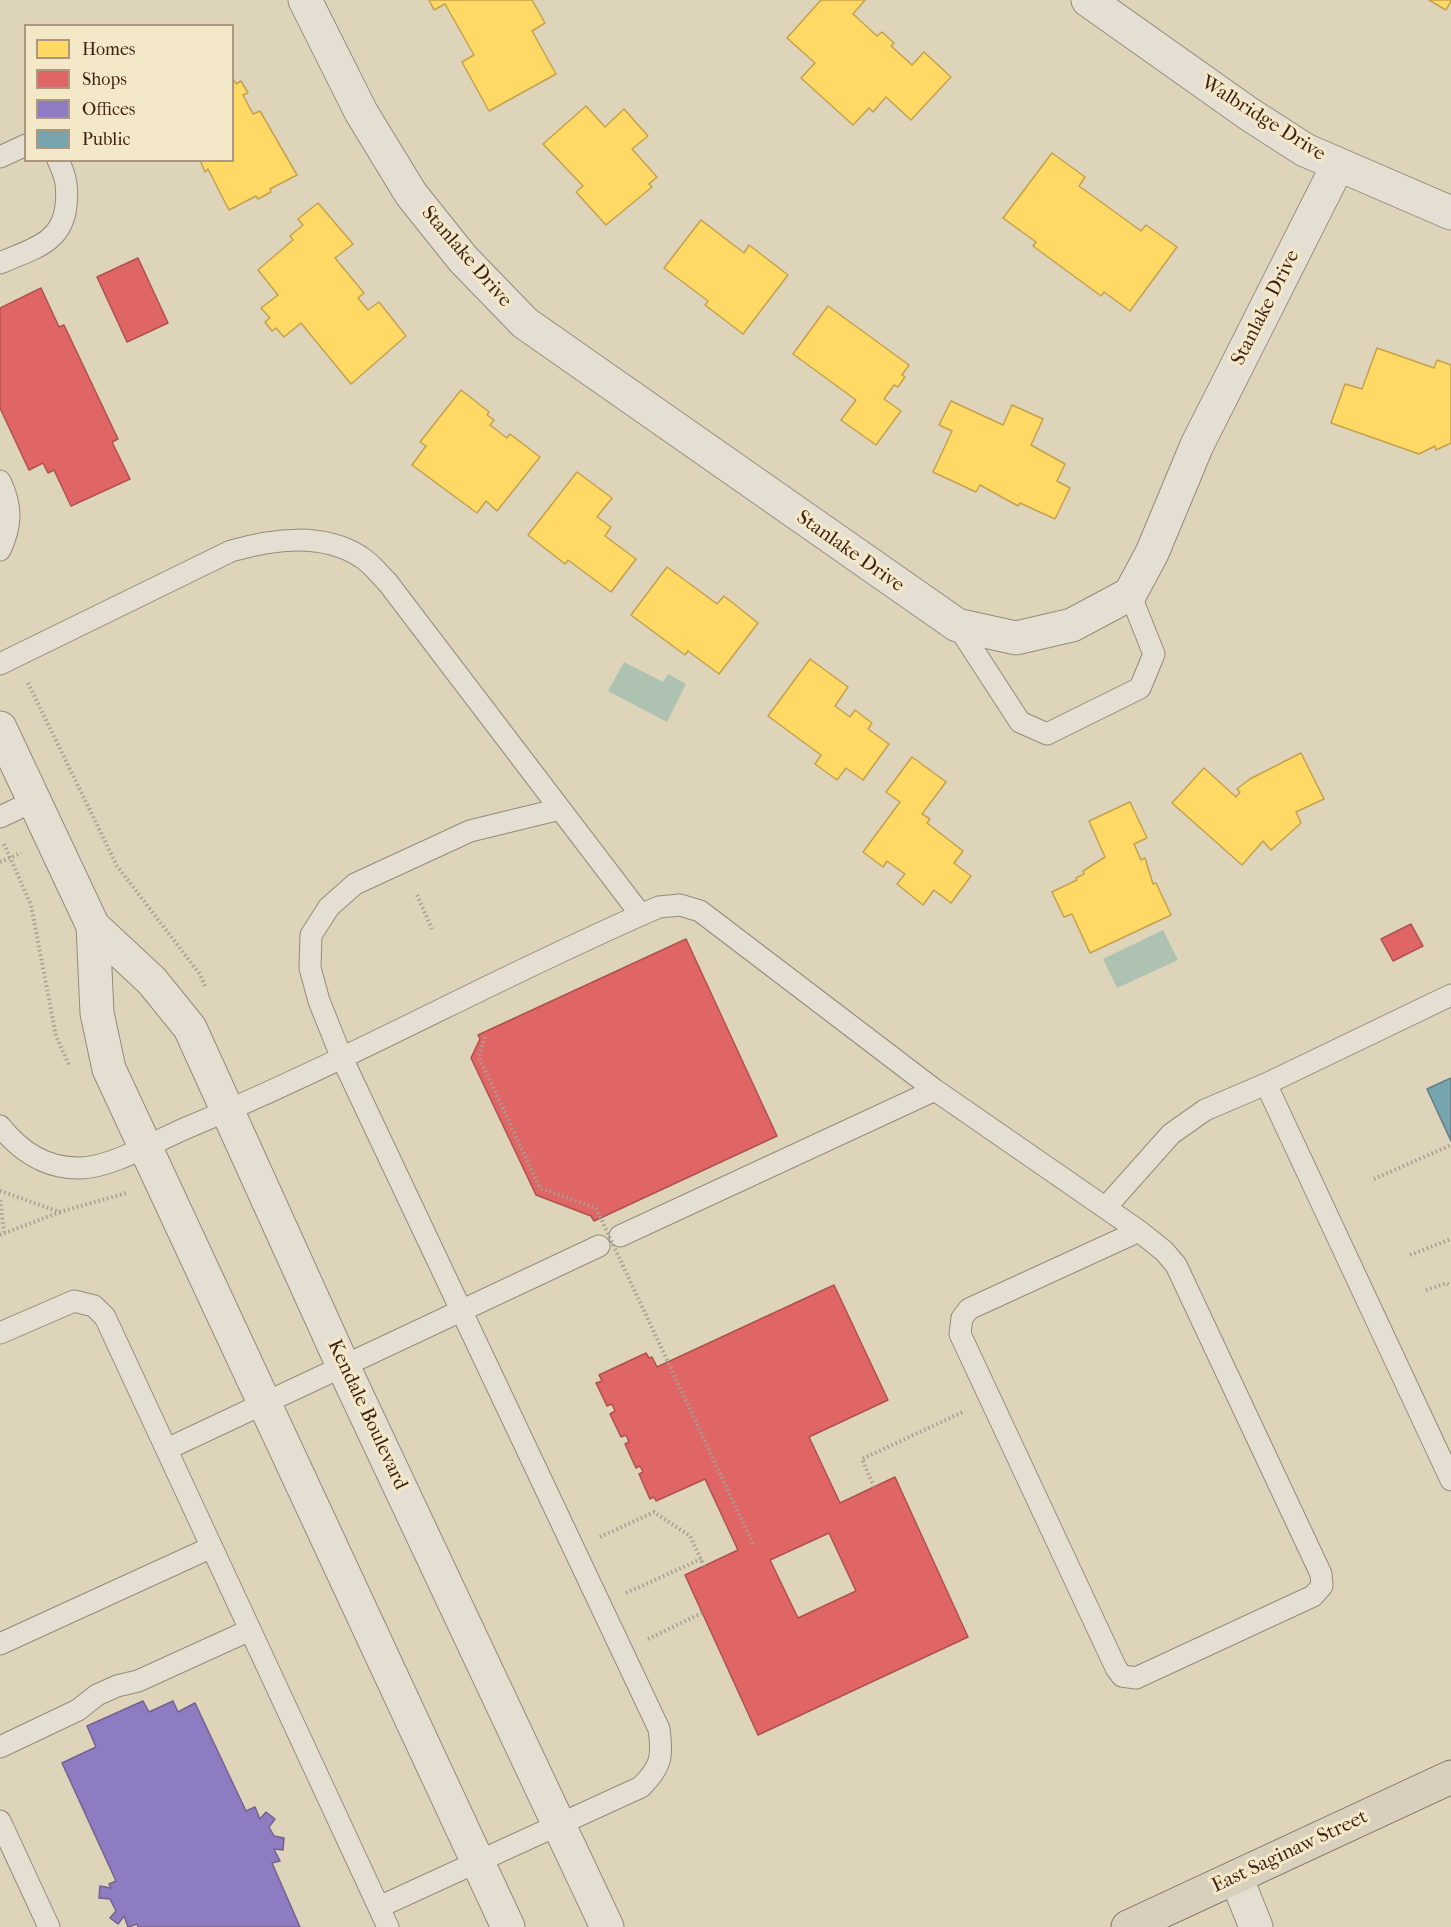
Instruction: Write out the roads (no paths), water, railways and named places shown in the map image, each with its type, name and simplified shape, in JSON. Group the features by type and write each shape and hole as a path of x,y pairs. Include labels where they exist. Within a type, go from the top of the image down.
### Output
{"main road":[{"name":"East Saginaw Street","path":"1128,1927 1451,1777"}],"street":[{"name":"Stanlake Drive","path":"305,0 361,112 411,194 463,259 525,323 957,625 1016,638 1072,625 1130,594 1152,554 1197,445 1338,165"},
{"name":"Walbridge Drive","path":"1088,0 1249,114 1305,150 1451,213"},
{"name":"Kendale Boulevard","path":"0,729 93,926 152,981 190,1028 344,1368 607,1927"},
{"name":"Kendale Boulevard","path":"93,926 97,1013 109,1069 508,1927"},
{"path":"1236,1877 1256,1927"}],"lane":[{"path":"0,157 24,146"},
{"path":"0,263 50,240 59,232 64,221 68,190 66,176 59,162"},
{"path":"0,481 11,514 7,535 0,550"},
{"path":"0,664 231,551 267,541 302,540 333,544 363,558 388,583 641,915"},
{"path":"957,625 1020,722 1047,734 1140,688 1154,654 1130,594"},
{"path":"0,817 34,801"},
{"path":"378,1907 641,1787 655,1772 662,1751 659,1729 341,1056 319,1001 310,968 312,935 329,907 355,884 470,831 560,809"},
{"path":"0,1126 14,1143 58,1167 82,1168 112,1161 227,1111 659,907 680,904 700,911 935,1090 1139,1231 1176,1264 1320,1574 1322,1586 1313,1596 1136,1678 1122,1676 1116,1668 960,1334 962,1318 969,1309 1139,1231"},
{"path":"1106,1207 1171,1134 1205,1110 1266,1084 1451,995"},
{"path":"1266,1084 1451,1480"},
{"path":"620,1236 935,1090"},
{"path":"166,1449 344,1368 599,1246"},
{"path":"0,1333 74,1300 94,1306 105,1317 388,1927"},
{"path":"0,1644 212,1547"},
{"path":"0,1747 78,1710 97,1695 117,1686 138,1681 250,1630"},
{"path":"0,1821 49,1927"}]}
